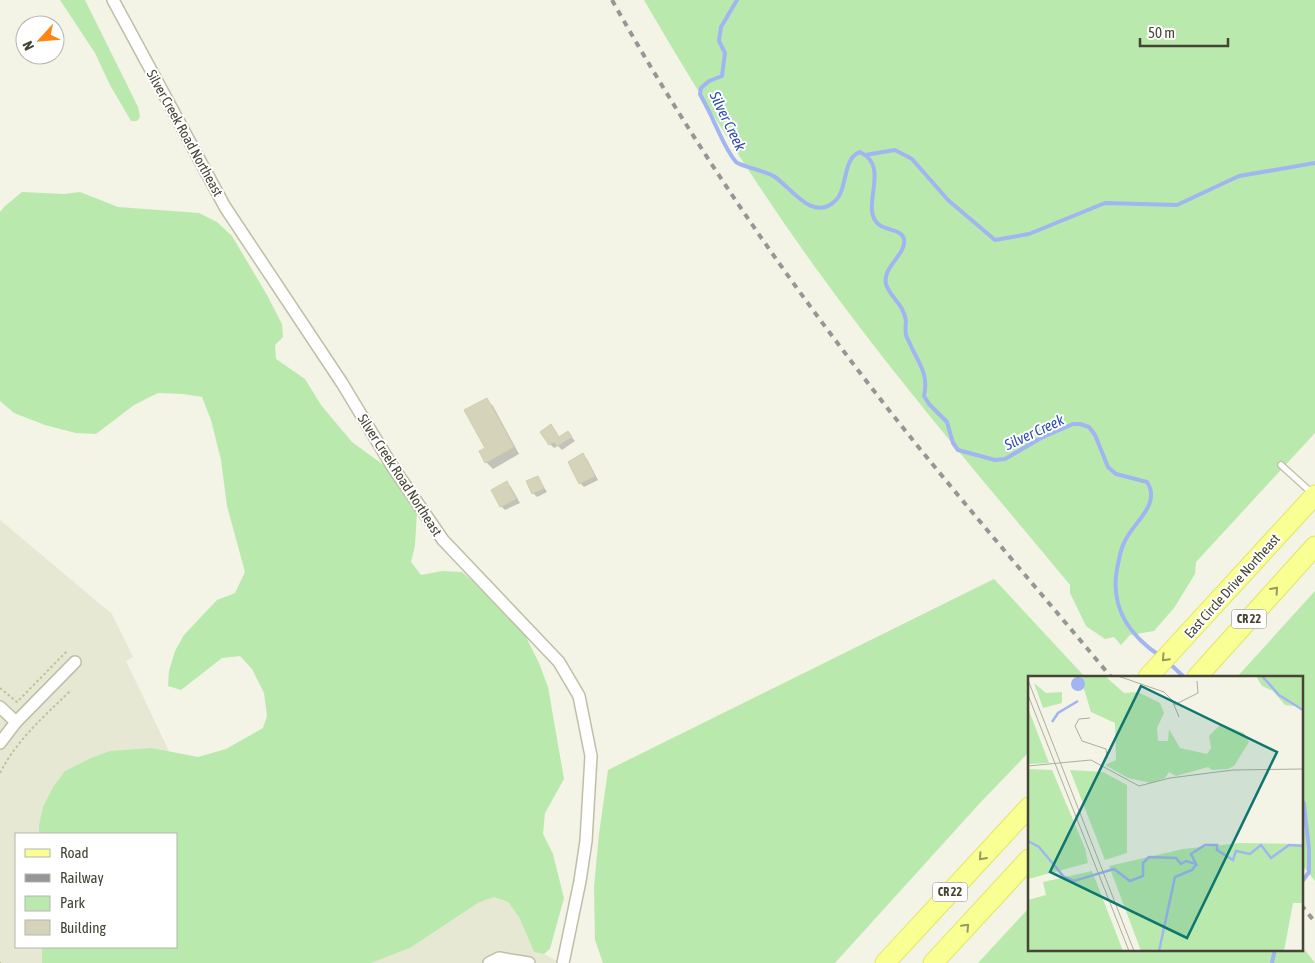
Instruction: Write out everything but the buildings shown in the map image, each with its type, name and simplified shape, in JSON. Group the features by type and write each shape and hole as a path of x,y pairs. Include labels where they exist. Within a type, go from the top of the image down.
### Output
{"main road":[{"name":"East Circle Drive Northeast","path":"1149,676 1315,495"},
{"name":"CR 22","path":"1202,671 1315,546"},
{"name":"CR 22","path":"886,963 1028,808"},
{"name":"CR 22","path":"933,963 1028,860"}],"street":[{"name":"Silver Creek Road Northeast","path":"113,0 225,207 342,384 392,466 443,540 559,662 579,696 591,756 586,842 563,963"},
{"path":"0,743 16,722 75,662"},
{"path":"0,707 16,722"},
{"path":"489,963 499,958 529,963"}],"lane":[{"path":"1281,465 1315,495"}],"path":[{"path":"0,688 17,702 67,651"},
{"path":"0,773 10,753 18,743 70,691"}],"shaded area":[{"path":"0,520 112,614 133,657 126,661 226,871 178,835 178,833 15,833 15,948 127,948 131,963 0,963"},
{"path":"494,897 508,902 519,917 534,952 544,954 561,963 371,963 410,948 478,903"}],"green space":[{"path":"60,0 85,0 138,107 140,117 137,121 131,121 110,85 95,53"},
{"path":"644,0 1315,0 1315,433 1196,562 1195,574 1174,608 1154,631 1130,635 1121,645 1114,637 1105,639 1086,626 1070,593 1070,585 907,388 792,235 726,135"},
{"path":"22,192 64,194 80,192 118,207 199,213 217,222 232,236 282,324 283,337 275,345 276,359 305,379 321,405 352,442 389,469 417,511 415,545 411,562 421,575 442,571 462,572 482,589 525,635 548,687 564,779 545,813 543,834 553,854 564,898 550,949 544,954 534,952 519,917 508,902 494,897 478,903 410,948 371,963 42,963 42,948 178,948 178,833 39,833 43,807 53,787 65,771 110,751 152,748 198,757 226,749 263,728 267,716 264,693 252,669 240,656 222,658 181,690 168,686 169,671 175,651 184,635 217,600 235,593 245,572 227,506 221,460 211,420 202,397 158,393 134,405 96,434 76,433 45,425 14,413 0,401 0,212"},
{"path":"994,579 1084,676 1028,676 1028,753 979,804 835,963 603,963 595,940 594,887 608,770"},
{"path":"1315,591 1315,881 1302,865 1302,676 1238,676"},
{"path":"1028,909 1028,950 1302,950 1302,946 1315,963 978,963"}],"waterway":[{"name":"Silver Creek","path":"737,0 721,27 719,41 725,53 722,76 709,81 701,88 700,94 729,153 738,164 775,177 803,201 819,208 827,206 839,196 850,161 854,155 860,152 868,157 872,163 875,178 872,203 874,219 882,227 898,232 904,239 902,250 888,272 886,284 904,314 906,336 924,375 924,396 929,404 947,422 953,443 958,450 995,460 1005,459 1041,438 1073,424 1080,424 1089,427 1095,435 1108,467 1116,474 1147,482 1151,490 1151,498 1144,514 1128,536 1122,549 1117,569 1116,596 1119,608 1131,630 1160,656"},
{"path":"865,155 895,150 912,159 948,200 995,240 1029,234 1105,203 1177,205 1239,176 1315,163"},
{"name":"Silver Creek","path":"1168,662 1183,676"},
{"name":"Silver Creek","path":"1302,801 1304,804 1309,849 1309,872 1302,882"},
{"name":"Silver Creek","path":"1272,963 1275,950"}],"railway":[{"path":"612,0 638,46 722,181 813,311 909,436 1110,676"},
{"path":"1302,906 1315,922"}]}
